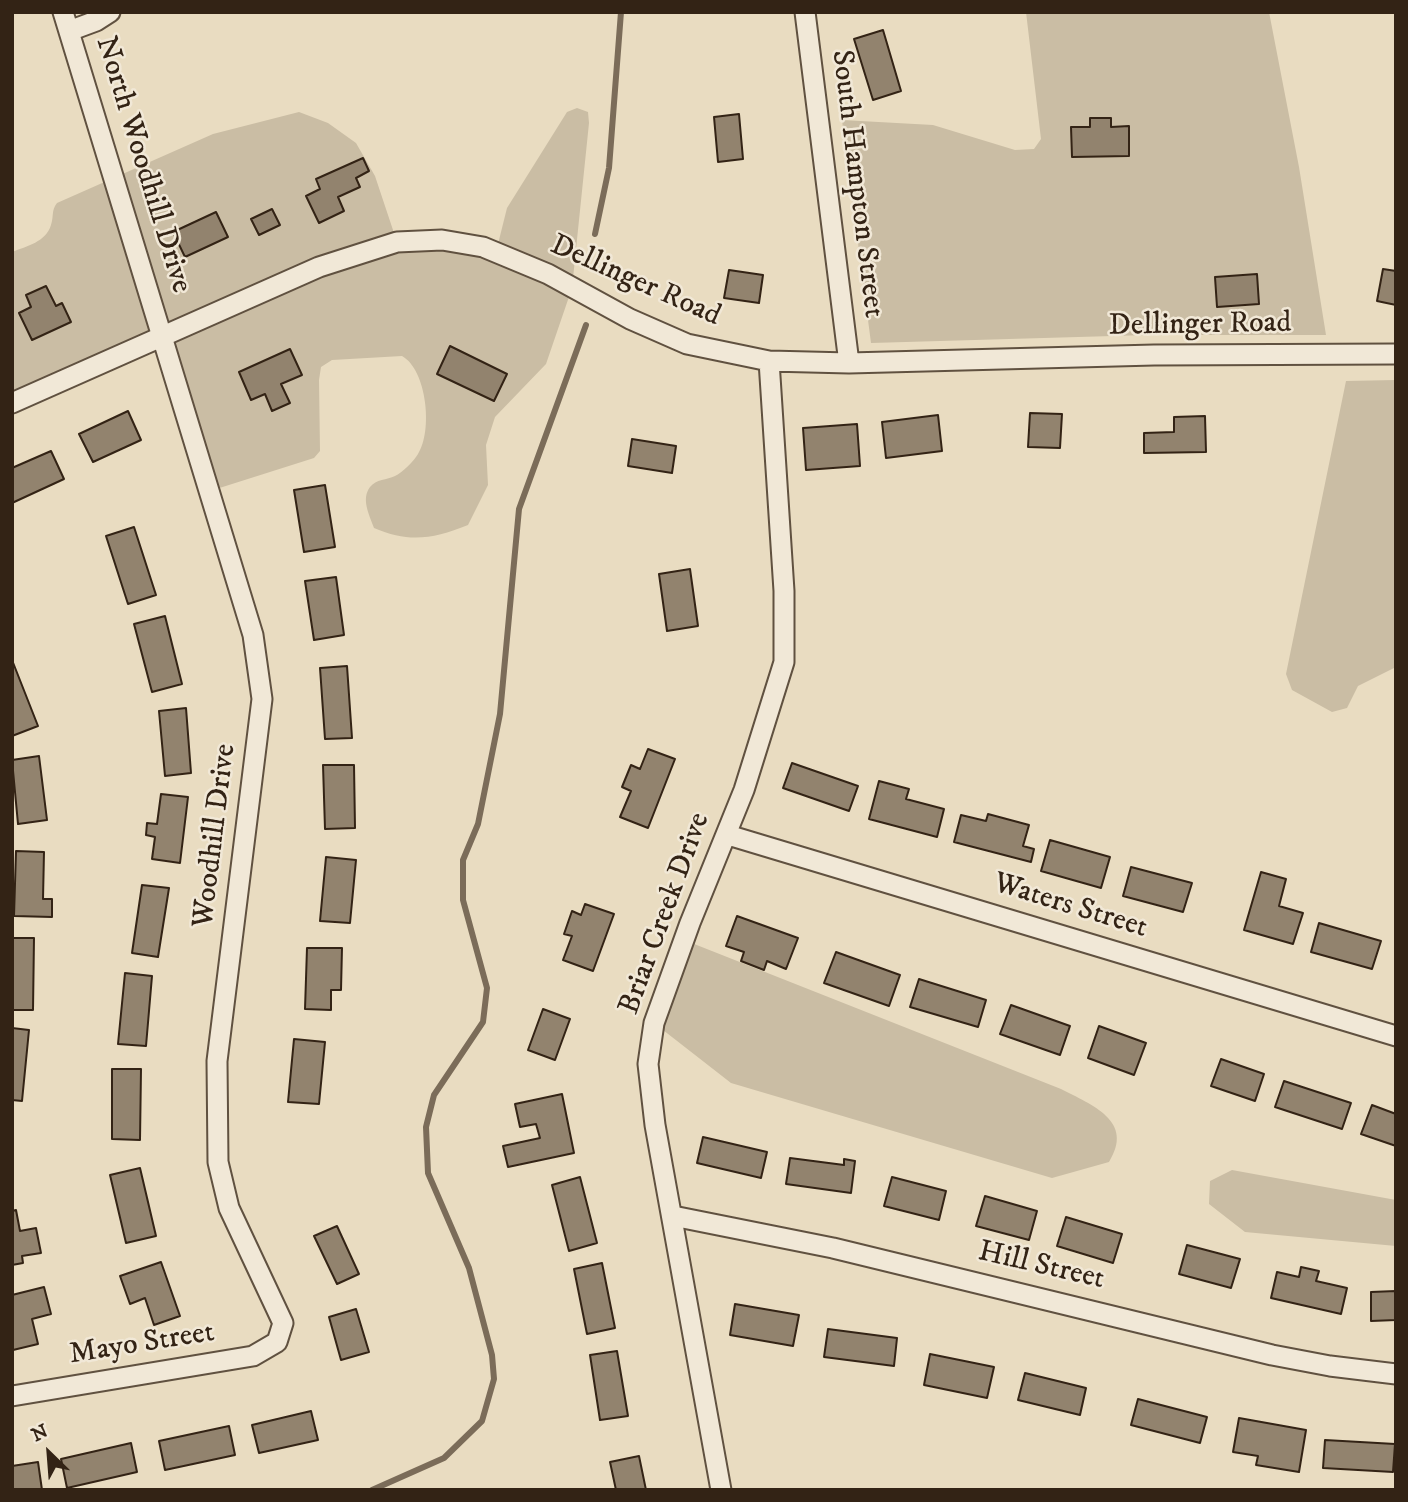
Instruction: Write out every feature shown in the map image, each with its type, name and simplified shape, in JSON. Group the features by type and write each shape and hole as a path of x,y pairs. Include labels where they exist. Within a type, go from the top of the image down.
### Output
{"street":[{"path":"66,21 96,22 110,12"},
{"name":"South Hampton Street","path":"805,12 849,363"},
{"name":"North Woodhill Drive","path":"66,21 164,336"},
{"name":"Dellinger Road","path":"12,404 319,267 397,242 442,240 483,247 548,274 630,319 687,344 769,361 849,363 1165,354 1396,354"},
{"name":"Woodhill Drive","path":"164,336 253,635 262,699 217,1061 218,1162 229,1209 284,1323 277,1342"},
{"name":"Briar Creek Drive","path":"721,1490 655,1125 648,1064 654,1023 728,835 768,719 783,662 784,591 769,361"},
{"name":"Waters Street","path":"728,835 1396,1036"},
{"name":"Hill Street","path":"673,1216 833,1248 1272,1355 1396,1374"},
{"name":"Mayo Street","path":"12,1396 235,1360 253,1356 277,1342"}],"shaded area":[{"path":"1026,12 1269,12 1299,167 1326,335 1147,335 871,343 842,120 933,125 1015,150 1034,149 1041,139"},
{"path":"577,108 588,112 589,123 572,288 546,364 495,417 486,445 488,485 468,525 421,537 399,536 374,528 367,507 367,492 375,482 398,474 411,463 423,444 426,417 422,387 410,363 402,356 332,360 321,367 320,451 314,458 210,491 164,336 12,403 12,252 45,236 57,203 213,134 299,112 328,123 356,143 375,176 397,242 496,252 507,208 567,112"},
{"path":"1396,380 1396,667 1358,686 1347,708 1332,712 1292,690 1286,674 1346,381"},
{"path":"679,938 1061,1089 1085,1101 1097,1108 1113,1125 1117,1136 1116,1148 1109,1162 1052,1178 731,1083 654,1023"},
{"path":"1232,1170 1396,1200 1396,1246 1245,1232 1209,1204 1210,1181"}],"building":[{"path":"883,30 901,91 873,100 854,39"},
{"path":"739,114 743,159 718,162 714,117"},
{"path":"1090,118 1111,118 1111,127 1129,126 1129,156 1072,157 1071,127 1090,127"},
{"path":"363,158 369,171 356,178 360,187 338,197 344,211 319,223 306,196 320,189 316,179"},
{"path":"272,209 280,225 259,235 251,219"},
{"path":"216,212 228,237 185,257 173,232"},
{"path":"1383,269 1396,271 1396,305 1377,301"},
{"path":"729,270 763,275 759,303 724,298"},
{"path":"1257,274 1259,304 1217,307 1215,277"},
{"path":"46,286 56,306 62,303 71,322 32,340 19,313 31,307 26,295"},
{"path":"450,346 507,374 494,401 437,374"},
{"path":"290,349 302,375 281,384 290,403 272,411 265,394 251,400 239,372"},
{"path":"128,411 141,440 93,462 79,434"},
{"path":"1030,413 1062,414 1060,448 1028,447"},
{"path":"938,415 942,451 886,458 882,422"},
{"path":"1205,416 1206,452 1144,453 1144,433 1174,432 1174,417"},
{"path":"857,424 860,466 806,470 803,428"},
{"path":"632,439 676,446 672,473 628,466"},
{"path":"51,451 64,479 12,503 12,468"},
{"path":"325,485 335,547 304,552 294,490"},
{"path":"134,527 156,595 128,604 106,536"},
{"path":"690,569 698,626 667,631 659,574"},
{"path":"336,577 344,635 314,640 305,581"},
{"path":"165,616 182,684 152,692 134,624"},
{"path":"12,660 38,726 12,736"},
{"path":"347,666 352,738 325,739 320,668"},
{"path":"186,708 191,773 165,776 159,711"},
{"path":"648,749 675,759 648,828 620,817 631,791 622,787 631,765 640,769"},
{"path":"39,756 47,820 18,824 12,760"},
{"path":"792,763 858,786 849,811 783,788"},
{"path":"323,765 354,765 355,828 325,829"},
{"path":"879,781 909,789 906,799 944,809 937,837 869,819"},
{"path":"161,794 188,797 180,863 152,859 155,837 146,835 147,823 157,824"},
{"path":"988,814 1029,825 1023,846 1034,849 1031,862 954,842 961,815 986,821"},
{"path":"1050,840 1110,857 1101,888 1041,871"},
{"path":"16,851 44,852 43,899 52,899 52,917 14,916"},
{"path":"326,857 356,860 350,923 320,921"},
{"path":"1131,867 1192,883 1183,912 1123,896"},
{"path":"1261,872 1286,879 1279,906 1303,913 1293,944 1244,930"},
{"path":"142,885 169,888 158,957 132,953"},
{"path":"585,904 614,914 593,971 563,960 572,936 564,934 572,911 581,915"},
{"path":"737,916 798,938 786,969 767,961 764,970 741,961 744,952 726,946"},
{"path":"1319,923 1381,941 1372,969 1311,952"},
{"path":"12,938 34,938 33,1010 12,1010"},
{"path":"307,948 342,948 341,990 331,990 331,1010 305,1009"},
{"path":"836,952 900,975 889,1006 824,983"},
{"path":"125,973 152,976 146,1046 118,1044"},
{"path":"919,979 986,1000 978,1027 910,1007"},
{"path":"1011,1005 1070,1026 1060,1055 1000,1034"},
{"path":"543,1009 570,1019 555,1060 528,1050"},
{"path":"1099,1026 1146,1043 1134,1075 1088,1058"},
{"path":"12,1028 29,1030 22,1101 12,1100"},
{"path":"294,1039 325,1042 319,1104 288,1102"},
{"path":"1221,1059 1264,1074 1255,1101 1211,1086"},
{"path":"112,1069 141,1069 140,1140 112,1139"},
{"path":"1284,1081 1351,1103 1342,1129 1275,1107"},
{"path":"562,1094 574,1153 508,1167 503,1146 540,1138 536,1124 520,1127 515,1104"},
{"path":"1372,1105 1396,1114 1396,1146 1361,1134"},
{"path":"703,1137 767,1152 761,1178 697,1163"},
{"path":"790,1158 844,1165 844,1159 855,1161 851,1193 786,1184"},
{"path":"140,1168 156,1236 126,1243 110,1175"},
{"path":"580,1177 597,1243 569,1251 552,1185"},
{"path":"892,1177 946,1191 939,1220 884,1206"},
{"path":"985,1196 1037,1211 1029,1240 976,1226"},
{"path":"16,1210 20,1231 36,1228 41,1253 22,1256 23,1263 12,1265 12,1211"},
{"path":"1066,1217 1122,1234 1113,1263 1057,1246"},
{"path":"337,1226 359,1274 337,1284 314,1236"},
{"path":"1187,1245 1240,1259 1231,1288 1179,1274"},
{"path":"161,1262 180,1316 154,1325 145,1298 130,1304 120,1276"},
{"path":"602,1263 615,1328 587,1334 574,1269"},
{"path":"1301,1267 1319,1271 1316,1281 1347,1288 1341,1314 1271,1298 1277,1272 1299,1277"},
{"path":"44,1287 51,1314 32,1319 38,1344 13,1350 12,1295"},
{"path":"1396,1291 1396,1320 1371,1321 1371,1292"},
{"path":"735,1304 799,1315 793,1346 730,1335"},
{"path":"356,1309 369,1352 341,1360 329,1317"},
{"path":"828,1329 897,1338 894,1366 824,1357"},
{"path":"617,1351 628,1416 600,1420 590,1355"},
{"path":"930,1354 994,1367 987,1398 924,1385"},
{"path":"1025,1373 1086,1388 1080,1415 1018,1400"},
{"path":"1138,1399 1207,1417 1200,1443 1131,1425"},
{"path":"311,1411 318,1440 259,1453 252,1425"},
{"path":"1239,1418 1306,1430 1299,1472 1256,1465 1258,1456 1233,1452"},
{"path":"229,1426 235,1455 165,1470 159,1441"},
{"path":"1325,1440 1395,1444 1393,1472 1323,1468"},
{"path":"131,1443 137,1472 67,1488 61,1459"},
{"path":"639,1456 646,1490 616,1490 610,1462"},
{"path":"38,1462 42,1490 12,1490 12,1466"}],"waterway":[{"path":"595,234 609,168 621,12"},
{"path":"372,1490 444,1458 482,1421 494,1379 492,1355 469,1268 428,1173 426,1127 434,1095 483,1022 487,988 463,900 463,860 478,824 500,714 519,509 586,325"}]}
